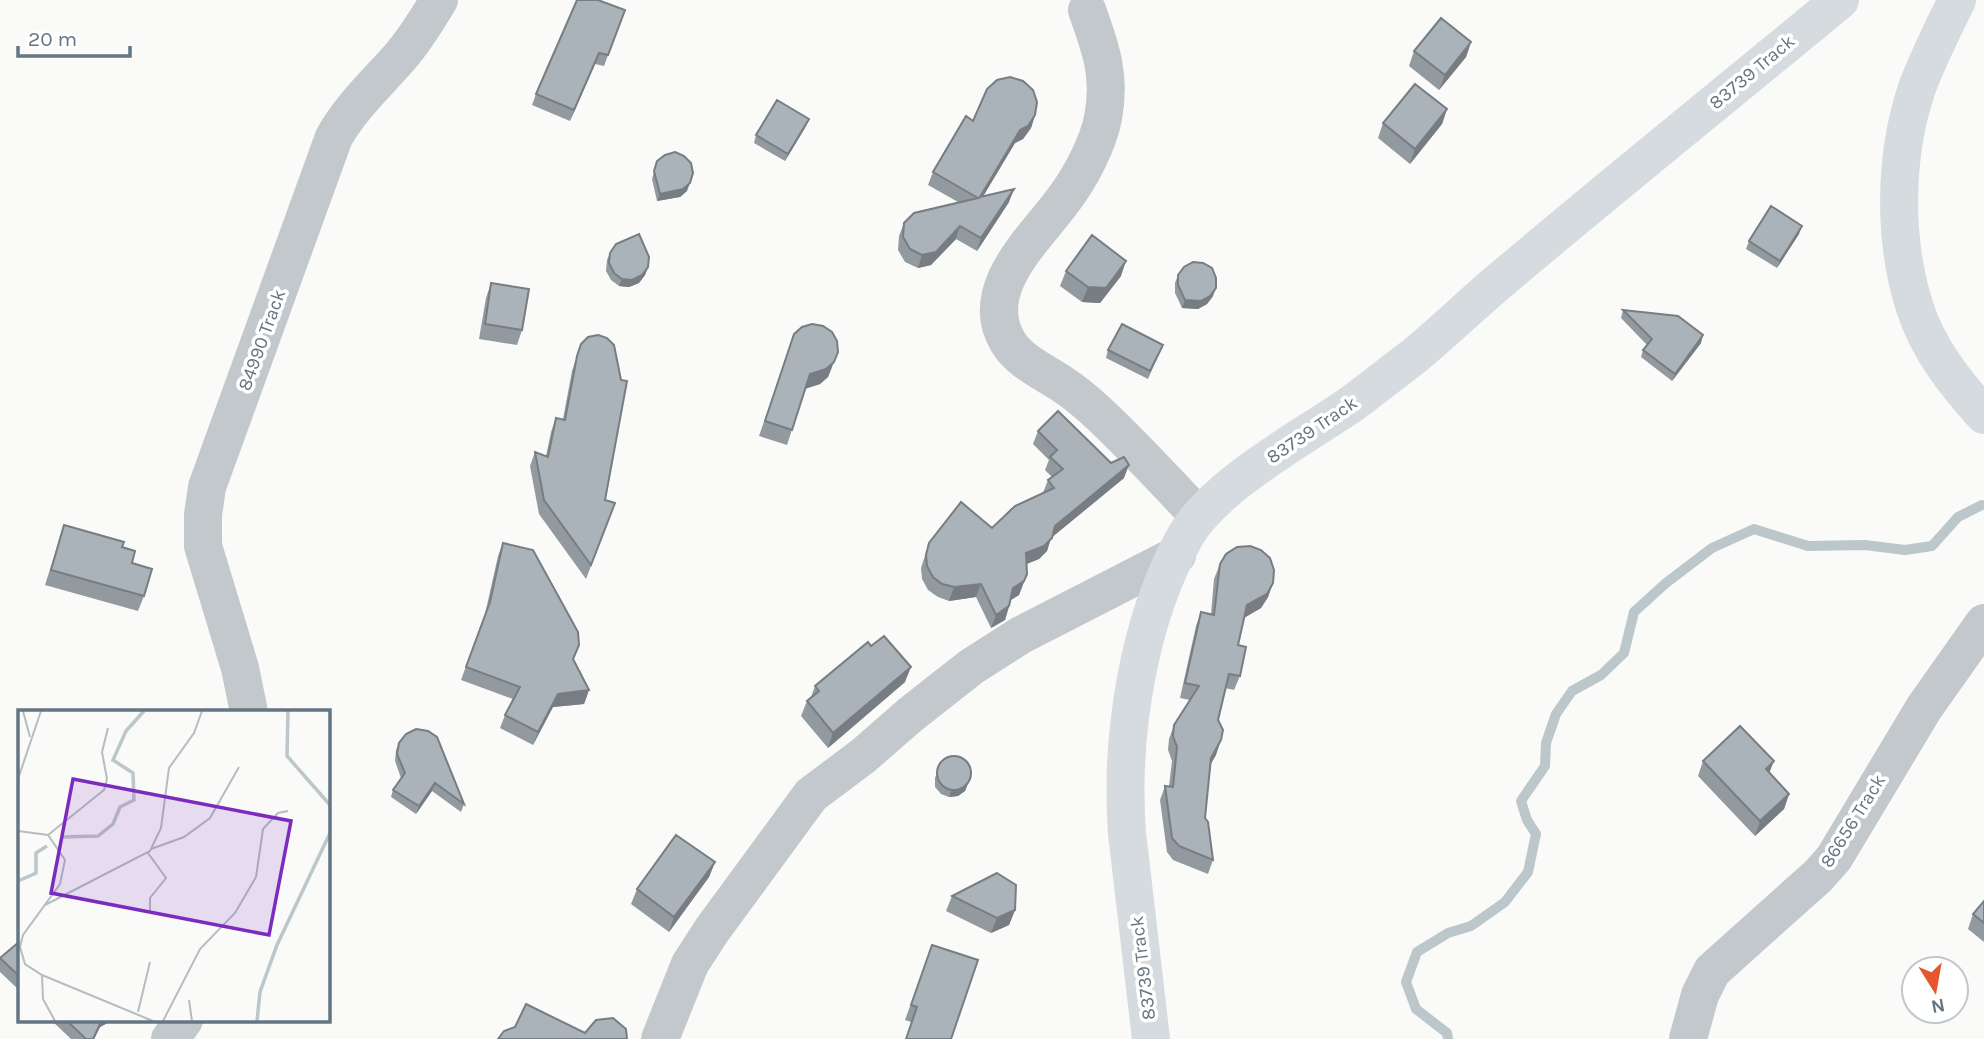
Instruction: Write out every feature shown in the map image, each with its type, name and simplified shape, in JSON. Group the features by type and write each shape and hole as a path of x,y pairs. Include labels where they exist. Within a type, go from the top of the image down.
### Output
{"street":[{"name":"84990 Track","path":"248,710 240,668 203,546 207,487 334,137 363,96 401,56 439,0"},
{"name":"83739 Track","path":"1151,1039 1124,800 1126,756 1132,695 1146,634 1177,555 1199,516 1261,465 1354,402 1414,355 1507,274 1840,0"},
{"path":"1957,0 1917,88 1905,135 1900,194 1902,250 1915,310 1936,353 1956,383 1984,415"},
{"path":"1087,10 1103,55 1107,86 1103,121 1085,166 1065,198 1007,274 1000,300 1000,323 1007,341 1018,355 1095,410 1199,516"},
{"path":"660,1039 690,964 811,795 971,667 1021,635 1177,555"},
{"name":"86656 Track","path":"1688,1039 1700,995 1712,971 1818,876 1834,858 1924,708 1984,623"},
{"path":"170,1039 183,1021"}],"building":[{"path":"577,0 598,0 625,10 608,55 599,53 574,110 536,94"},
{"path":"1441,18 1471,42 1445,75 1414,51"},
{"path":"1010,77 1023,81 1033,90 1037,102 1035,115 1028,126 1020,130 980,197 1014,189 981,238 960,226 936,252 922,255 910,249 903,237 904,223 914,213 978,198 933,172 966,116 973,121 987,89 997,80"},
{"path":"1415,84 1447,109 1415,149 1383,123"},
{"path":"777,100 809,119 788,154 756,135"},
{"path":"675,152 691,163 693,173 690,183 683,189 660,194 654,171 657,161"},
{"path":"1771,206 1802,226 1780,261 1749,241"},
{"path":"639,234 649,257 648,267 642,275 632,280 622,279 614,273 609,263 610,253 616,244"},
{"path":"1092,235 1126,261 1106,288 1088,287 1066,271"},
{"path":"1193,262 1212,268 1216,278 1216,288 1210,296 1201,301 1185,300 1178,285 1178,275 1184,267"},
{"path":"491,283 529,289 522,330 485,324"},
{"path":"1623,310 1678,316 1703,335 1675,374 1643,350 1652,339"},
{"path":"812,324 823,326 832,332 837,341 838,352 834,362 826,369 810,374 792,430 765,421 794,334 802,327"},
{"path":"1122,324 1163,345 1150,371 1108,350"},
{"path":"598,335 607,338 614,345 621,380 627,381 605,500 615,503 591,565 544,500 535,452 548,457 556,418 565,420 581,344 588,337"},
{"path":"1058,411 1111,463 1124,457 1129,465 1055,526 1052,538 1044,546 1026,553 1027,574 1024,581 1013,588 1009,606 996,615 981,584 954,587 942,584 933,577 927,566 929,543 961,502 992,528 1015,506 1054,488 1048,480 1063,469 1050,457 1057,450 1038,431"},
{"path":"64,525 124,542 122,547 135,551 132,563 152,569 144,596 51,570"},
{"path":"503,543 533,550 578,632 579,645 573,659 589,690 558,694 538,732 505,715 520,687 466,667 490,602"},
{"path":"1250,546 1261,550 1270,558 1274,570 1273,583 1267,594 1247,605 1238,645 1246,647 1240,676 1229,674 1218,720 1223,730 1221,740 1211,758 1205,818 1208,822 1213,860 1179,846 1172,838 1165,786 1173,787 1177,747 1173,736 1174,725 1199,686 1185,683 1201,612 1214,615 1220,564 1226,554 1237,547"},
{"path":"884,636 911,667 833,733 807,701 819,691 815,686 868,642 871,646"},
{"path":"1740,726 1774,761 1766,769 1789,794 1760,821 1703,761"},
{"path":"416,729 428,731 437,737 464,804 435,783 419,806 393,790 405,773 397,754 399,743 406,734"},
{"path":"954,756 966,761 971,773 966,785 954,790 942,785 937,773 942,761"},
{"path":"676,835 715,862 674,917 637,889"},
{"path":"997,873 1016,885 1015,910 997,918 952,896"},
{"path":"1984,901 1984,923 1973,914"},
{"path":"18,943 18,975 0,958"},
{"path":"932,945 978,960 951,1039 906,1039 917,1007 911,1005"},
{"path":"526,1004 585,1033 596,1020 613,1018 626,1029 627,1039 498,1039 504,1031 515,1027"},
{"path":"67,1021 102,1021 93,1039 86,1039"}],"waterway":[{"path":"1448,1039 1447,1033 1416,1009 1406,982 1417,952 1448,933 1471,926 1505,902 1528,872 1536,834 1527,820 1521,801 1545,766 1546,743 1556,714 1572,691 1601,675 1624,653 1634,612 1666,583 1712,548 1754,529 1808,546 1865,545 1905,550 1932,546 1958,517 1982,505"}]}
